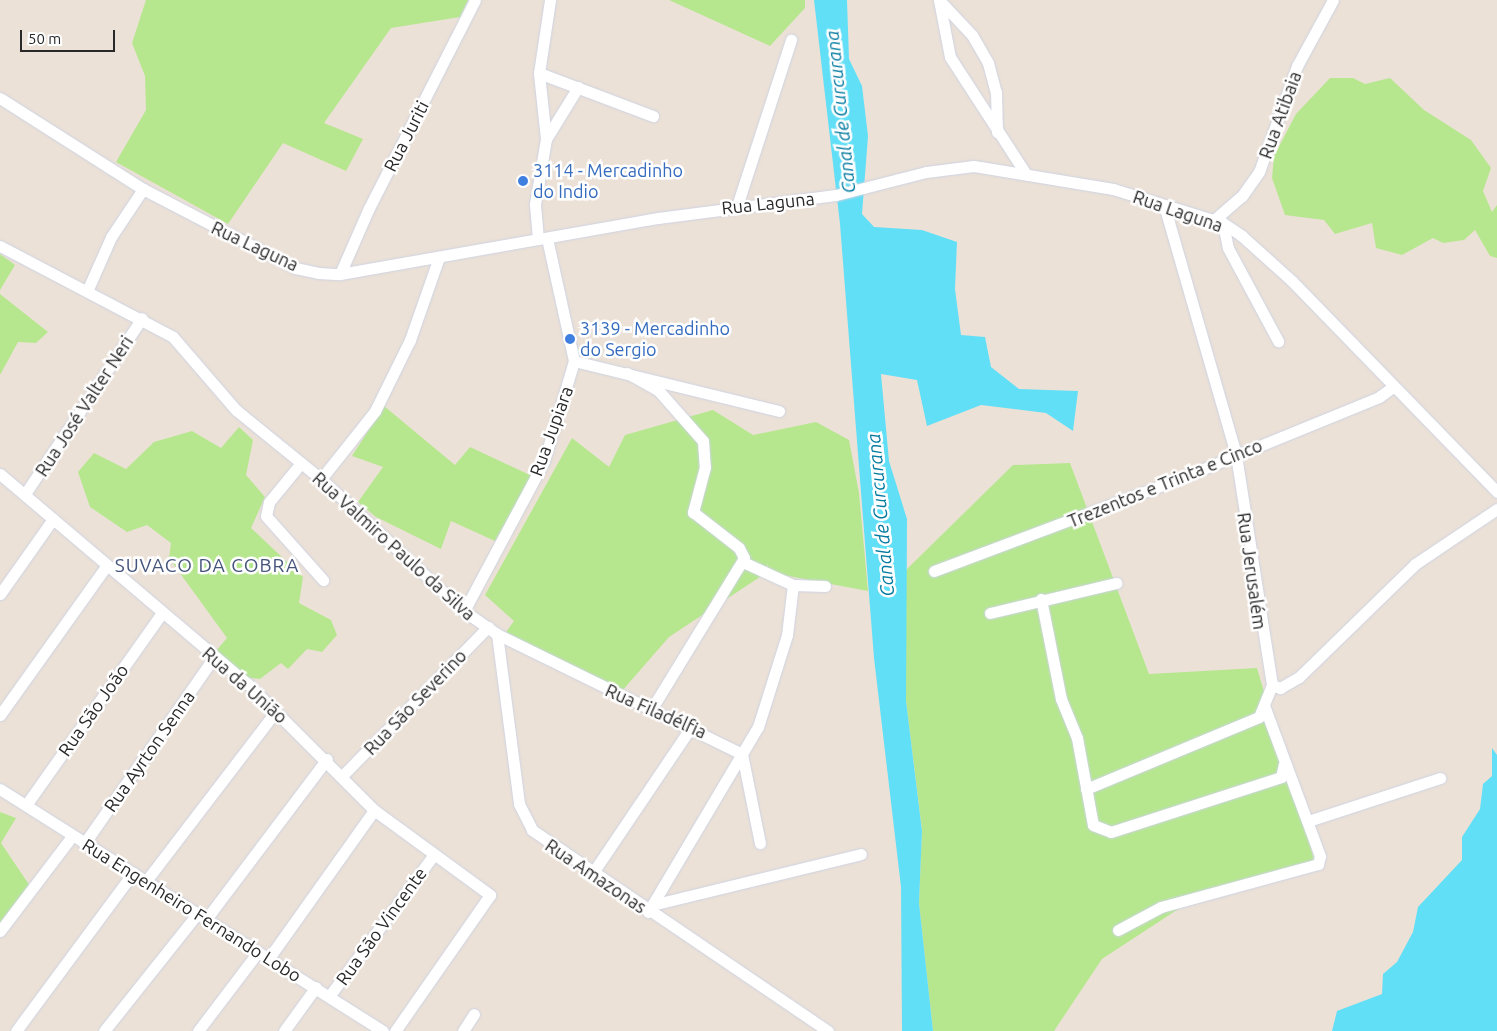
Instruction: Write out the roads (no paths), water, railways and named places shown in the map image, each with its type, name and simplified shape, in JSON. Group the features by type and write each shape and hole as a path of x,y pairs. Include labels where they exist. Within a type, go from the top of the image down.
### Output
{"street":[{"name":"Rua Juriti","path":"340,274 369,208 475,0"},
{"name":"Rua Jupiara","path":"464,611 544,461 574,361 535,204 546,139 539,73 550,0"},
{"path":"939,0 972,35 988,63 996,92 997,132"},
{"path":"939,0 950,56 997,132 1026,174"},
{"name":"Rua Atibaia","path":"1218,222 1255,179 1283,114 1297,66 1333,0"},
{"path":"737,206 791,40"},
{"path":"539,73 653,116"},
{"name":"Rua Jupiara","path":"546,139 578,87"},
{"name":"Rua Laguna","path":"0,98 142,189 295,268 340,274 737,206 816,198 867,189 926,172 974,166 1113,189 1218,222 1292,281 1497,492"},
{"path":"88,289 111,237 142,189"},
{"name":"Rua Jerusalém","path":"1164,205 1236,455 1272,685"},
{"path":"1218,222 1228,248 1278,341"},
{"name":"Rua Valmiro Paulo da Silva","path":"0,246 88,289 173,337 236,410 321,479 464,611 492,630"},
{"path":"321,479 375,411 410,340 439,256"},
{"name":"Rua José Valter Neri","path":"25,494 142,318"},
{"path":"574,361 779,411"},
{"path":"627,373 658,390 703,441 705,467 693,512 739,548 743,562 651,710"},
{"name":"Trezentos e Trinta e Cinco","path":"934,571 1236,455 1378,397 1393,387"},
{"name":"Rua Valmiro Paulo da Silva","path":"301,463 269,502 266,516 322,580"},
{"name":"Rua da União","path":"0,474 276,711 327,759 374,810 433,856 490,895 396,1031"},
{"path":"1086,789 1252,721 1265,708 1272,685 1280,688 1299,677 1366,616 1415,564 1497,509"},
{"path":"0,594 53,519"},
{"path":"743,562 794,586 825,586"},
{"path":"0,715 107,565"},
{"path":"990,613 1041,599 1116,583"},
{"path":"650,908 742,754 774,686 794,586"},
{"path":"1041,599 1061,699 1077,738 1093,825 1111,832 1281,777 1284,764"},
{"name":"Rua São João","path":"26,805 161,614"},
{"name":"Rua Filadélfia","path":"492,630 651,710 691,727 742,754"},
{"name":"Rua São Severino","path":"342,776 492,630"},
{"name":"Rua Amazonas","path":"492,630 523,818 543,840 650,908 828,1031"},
{"name":"Rua Ayrton Senna","path":"84,844 214,657"},
{"path":"1118,930 1160,907 1318,864 1320,856 1308,821 1284,764 1265,708"},
{"path":"146,881 276,711"},
{"path":"594,871 691,727"},
{"path":"742,754 760,844"},
{"path":"104,1031 202,916 327,759"},
{"path":"1308,821 1440,778"},
{"name":"Rua Engenheiro Fernando Lobo","path":"0,789 84,844 330,995 380,1030"},
{"path":"269,958 374,810"},
{"path":"0,931 72,836"},
{"path":"650,908 861,854"},
{"name":"Rua São Vincente","path":"330,995 433,856"},
{"path":"16,1031 133,873"},
{"path":"198,1031 258,952"},
{"name":"Rua São Vincente","path":"284,1031 316,987"},
{"path":"463,1031 474,1014"}],"water":[{"name":"Canal de Curcurana","path":"814,0 847,0 849,59 862,86 868,136 862,214 874,227 922,230 957,242 955,289 961,335 985,337 991,367 1019,389 1078,391 1073,431 1046,413 981,405 927,426 917,380 881,374 889,461 907,519 906,701 922,831 919,903 933,1031 902,1031 901,887 874,658 840,224"},
{"path":"1492,748 1497,755 1497,1031 1332,1031 1337,1011 1382,994 1383,974 1397,962 1413,932 1418,907 1462,860 1462,837 1480,809 1483,784 1492,776"}],"place":[{"name":"3114 - Mercadinho do Indio","path":"523,181"},
{"name":"3139 - Mercadinho do Sergio","path":"570,339"}],"district":[{"name":"SUVACO DA COBRA","path":"207,566"}]}
